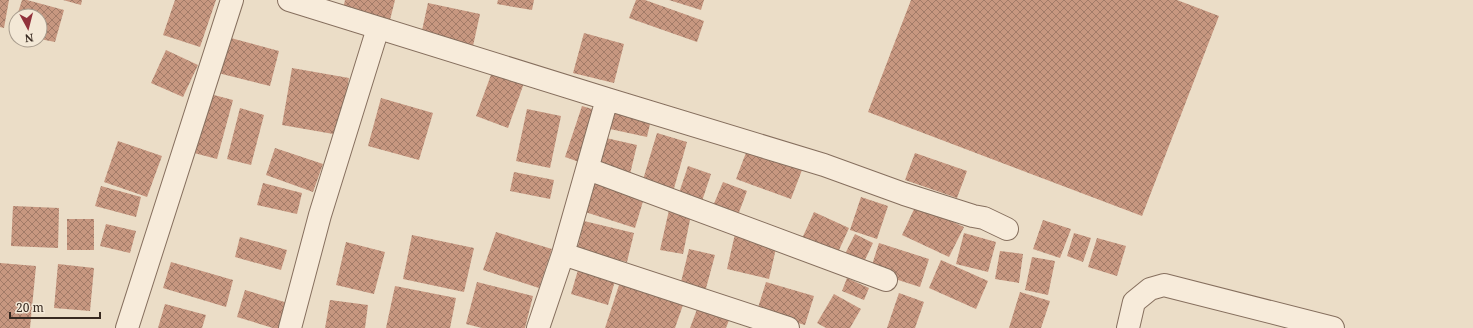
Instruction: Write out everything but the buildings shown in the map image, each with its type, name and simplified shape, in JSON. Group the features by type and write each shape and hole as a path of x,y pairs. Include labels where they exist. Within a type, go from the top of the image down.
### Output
{"street":[{"path":"127,328 232,0"},
{"path":"289,0 824,165 904,194 973,216 984,218 1007,229"},
{"path":"290,328 320,216 378,28"},
{"path":"539,328 563,254 607,99"},
{"path":"588,169 886,280"},
{"path":"563,254 788,328"},
{"path":"1128,328 1134,302 1150,289 1164,285 1330,328"}]}
